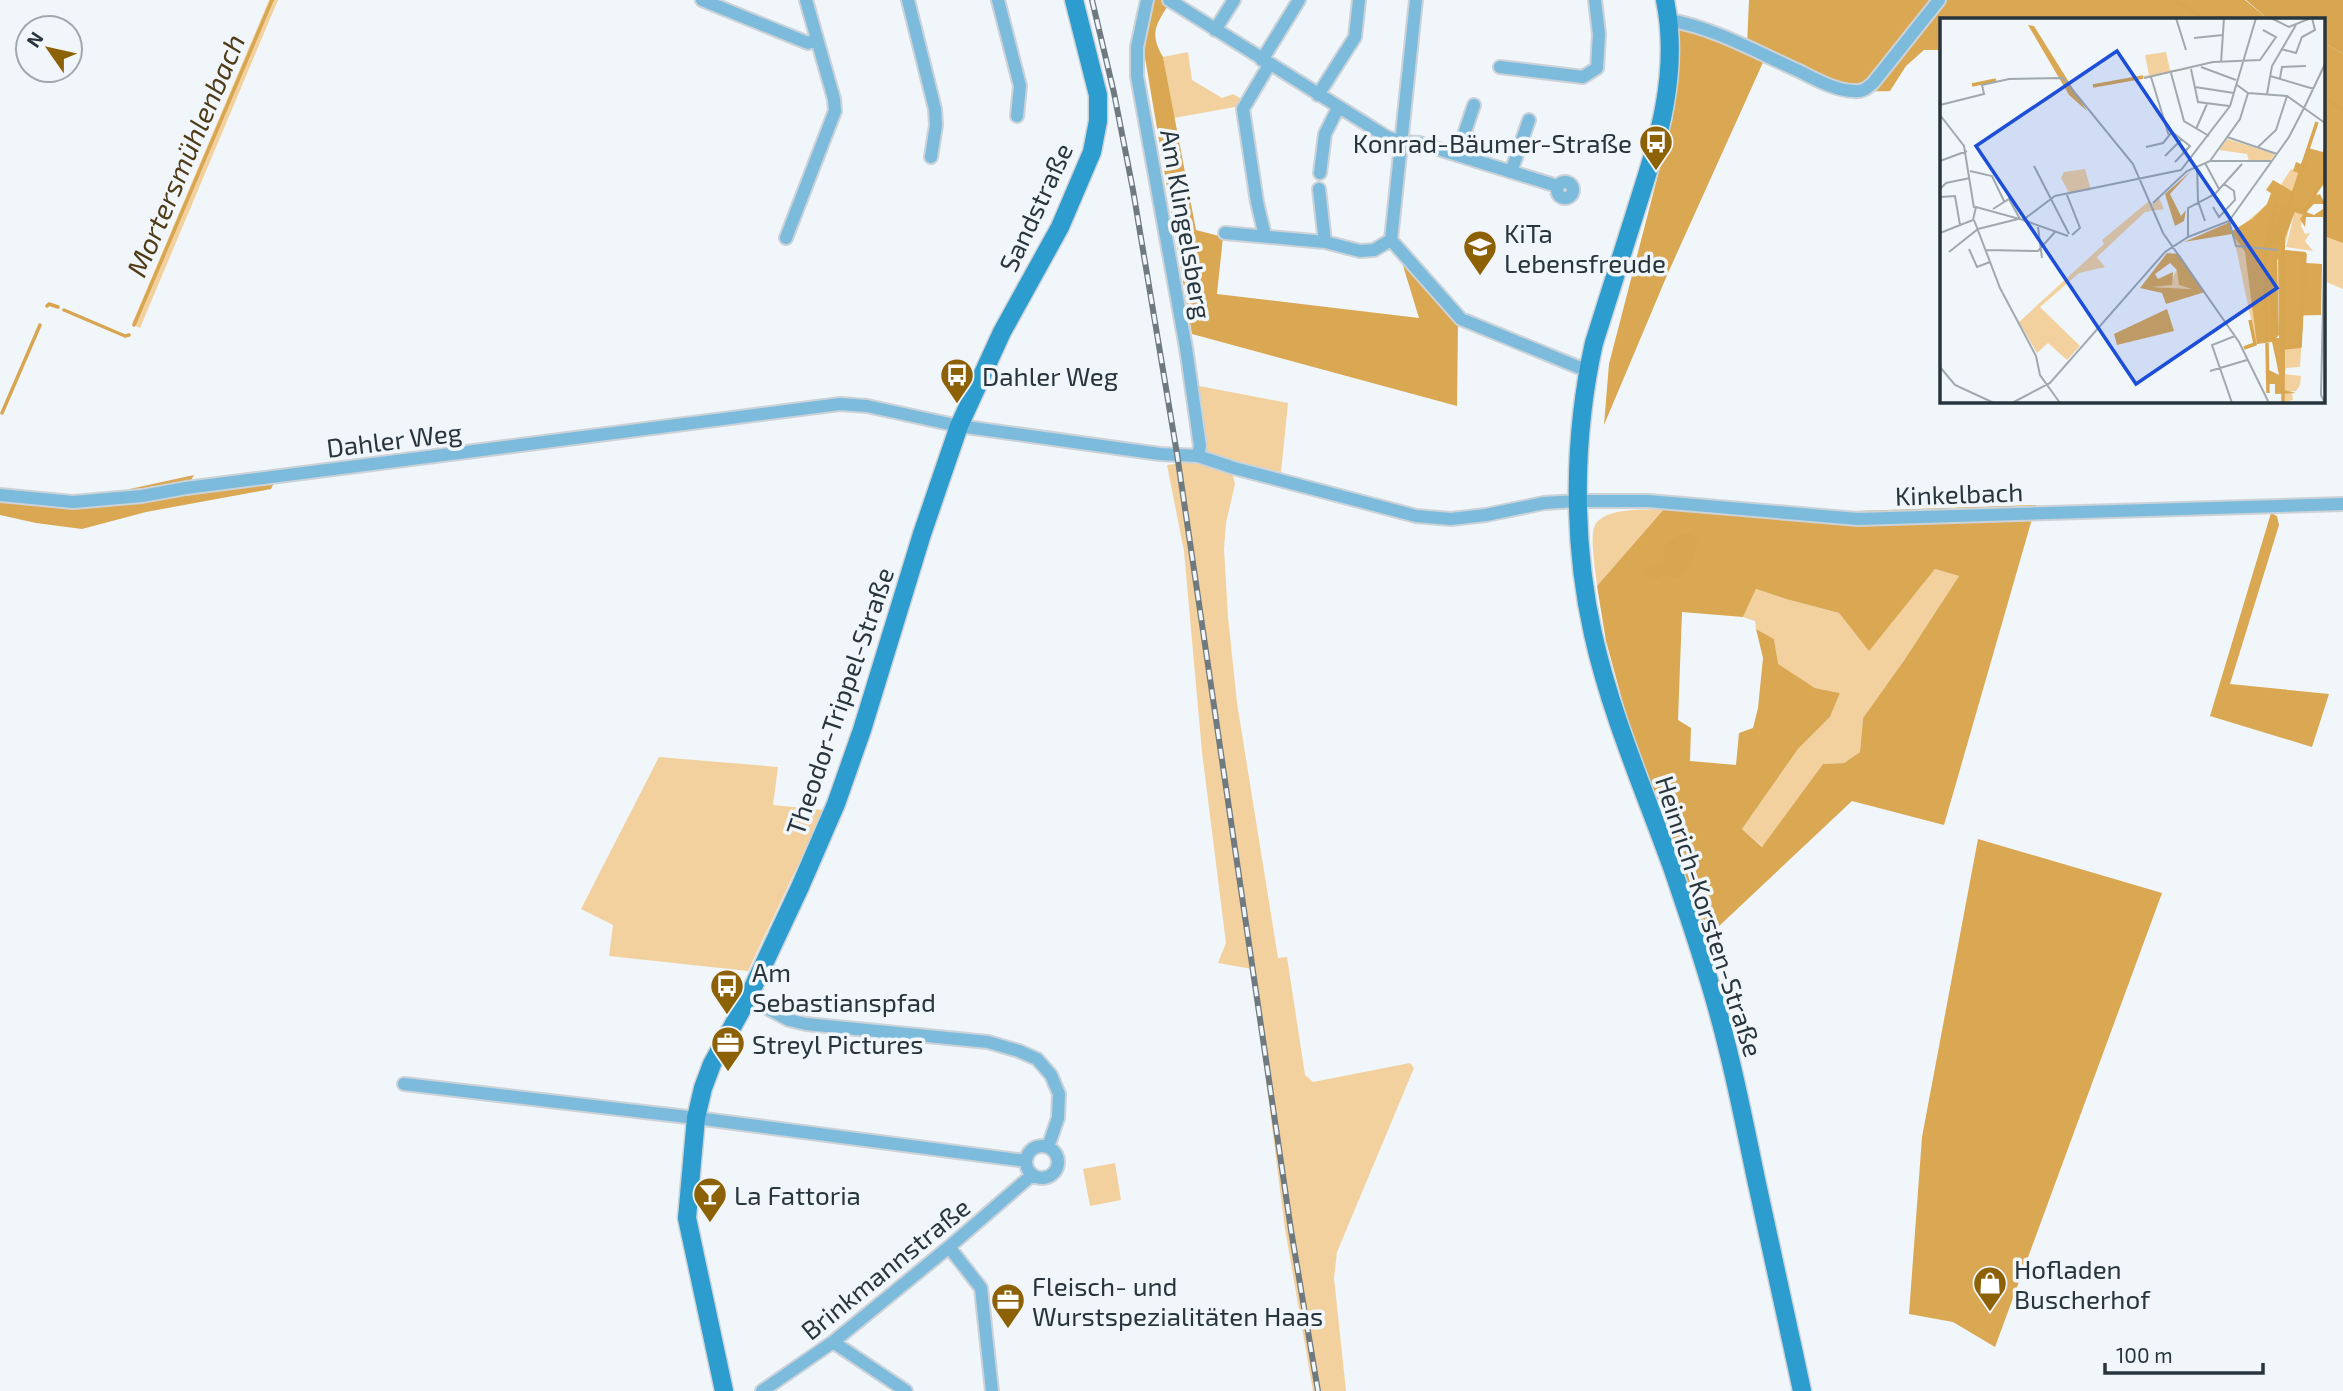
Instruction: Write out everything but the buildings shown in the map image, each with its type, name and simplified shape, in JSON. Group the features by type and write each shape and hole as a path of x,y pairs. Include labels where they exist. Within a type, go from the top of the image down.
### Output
{"main road":[{"name":"Sandstraße","path":"959,426 1002,332 1060,227 1092,152 1098,121 1098,95 1074,0"},
{"name":"Heinrich-Korsten-Straße","path":"1665,0 1669,20 1669,68 1663,121 1588,369 1581,426 1577,500 1585,590 1601,667 1714,997 1735,1076 1802,1391"},
{"name":"Theodor-Trippel-Straße","path":"724,1391 687,1218 696,1118 703,1088 712,1064 748,998 800,887 836,804 866,719 922,534 959,426"}],"street":[{"path":"702,0 808,43 816,40"},
{"path":"786,238 835,111 806,0"},
{"path":"908,0 935,108 931,157"},
{"path":"998,0 1020,86 1017,116"},
{"name":"Am Klingelsberg","path":"1147,0 1137,47 1137,76 1187,354 1200,446 1198,456"},
{"path":"1169,0 1387,137 1401,142 1419,143 1557,186"},
{"path":"1215,30 1234,0"},
{"path":"1265,236 1242,109 1299,0"},
{"path":"1318,94 1355,37 1359,0"},
{"path":"1416,0 1391,240 1461,319 1588,369"},
{"path":"1500,67 1583,77 1597,68 1599,33 1595,0"},
{"path":"1669,20 1701,27 1811,77 1857,92 1873,83 1939,0"},
{"path":"1457,155 1474,105"},
{"path":"1320,173 1325,134 1338,108"},
{"path":"1511,172 1529,120"},
{"path":"1319,189 1325,242"},
{"path":"1225,233 1325,242 1360,250 1374,250 1391,240"},
{"name":"Dahler Weg","path":"0,495 73,502 142,496 199,486 840,404 959,426 1160,454 1198,456 1416,516 1451,519 1577,500"},
{"name":"Kinkelbach","path":"1577,500 1648,501 1858,519 2343,504"},
{"path":"748,998 789,1020 806,1024 989,1042 1037,1059 1051,1075 1059,1094 1058,1118 1048,1147"},
{"path":"404,1084 696,1118 1026,1161"},
{"path":"1048,1147 1057,1157 1056,1170 1042,1178 1032,1175 1027,1169 1029,1152 1033,1148 1048,1147"},
{"name":"Brinkmannstraße","path":"762,1391 833,1342 1032,1175"},
{"path":"949,1247 981,1288 992,1391"},
{"path":"833,1342 906,1391"}],"shaded area":[{"path":"269,0 278,0 140,328 132,324"},
{"path":"1153,0 1169,4 1155,35 1163,57 1196,230 1223,237 1217,294 1419,318 1401,259 1458,323 1457,406 1192,334 1144,52"},
{"path":"1749,0 2245,0 2267,18 1940,18 1940,50 1924,50 1906,66 1890,91 1871,91 1835,83 1747,45"},
{"path":"2246,0 2343,0 2343,54 2326,44 2326,18 2267,18"},
{"path":"1674,16 1765,58 1668,273 1604,425 1609,364 1673,117"},
{"path":"2326,44 2343,54 2343,243 2326,237"},
{"path":"1188,52 1192,80 1222,98 1233,94 1245,101 1239,110 1235,107 1174,118 1163,57"},
{"path":"2326,92 2343,103 2343,289 2326,282"},
{"path":"1194,385 1288,403 1281,472 1206,455"},
{"path":"1200,461 1232,473 1235,484 1226,523 1224,549 1237,703 1278,958 1287,957 1305,1075 1313,1082 1410,1063 1414,1068 1337,1252 1334,1278 1346,1391 1313,1391 1285,1229 1252,969 1218,963 1226,943 1202,752 1184,551 1167,465"},
{"path":"194,475 187,487 277,476 271,489 146,512 82,529 0,515 0,489 93,497"},
{"path":"2036,505 1944,825 1852,801 1717,928 1697,924 1644,780 1606,641 1597,586 1664,509 1855,511","holes":["1935,569 1959,576 1863,718 1860,752 1844,763 1823,764 1762,847 1742,829 1798,749 1830,717 1840,693 1815,688 1778,664 1774,639 1756,629 1763,658 1758,708 1753,728 1739,733 1736,765 1690,761 1691,728 1678,720 1682,612 1743,617 1756,589 1839,613 1869,651"]},
{"path":"1664,509 1597,586 1593,530 1600,519 1616,512"},
{"path":"2271,513 2277,516 2279,525 2230,684 2329,694 2312,747 2210,716"},
{"path":"1688,533 1698,538 1695,554 1680,579 1665,575 1653,580 1643,575 1647,568 1664,561 1663,548 1668,543"},
{"path":"1935,569 1959,576 1863,718 1860,752 1844,763 1823,764 1763,847 1742,829 1798,749 1830,717 1840,693 1815,688 1777,664 1774,639 1756,629 1755,621 1743,617 1756,589 1839,613 1869,650"},
{"path":"659,757 778,767 773,805 824,810 748,971 609,956 613,925 581,909"},
{"path":"1978,839 2162,893 1995,1347 1953,1322 1909,1314 1922,1137"},
{"path":"1115,1163 1121,1200 1090,1206 1083,1169"}],"waterway":[{"name":"Mortersmühlenbach","path":"134,325 272,0"},
{"path":"2175,0 2203,18"},
{"path":"2326,98 2343,110"},
{"name":"Mortersmühlenbach","path":"47,306 49,304 58,307"},
{"name":"Mortersmühlenbach","path":"64,310 125,336 129,335"},
{"name":"Mortersmühlenbach","path":"2,413 40,325"}],"railway":[{"path":"1092,0 1133,190 1177,454 1291,1230 1318,1391"}],"place":[{"name":"Konrad-Bäumer-Straße","path":"1656,172"},
{"name":"KiTa Lebensfreude","path":"1480,277"},
{"name":"Dahler Weg","path":"957,405"},
{"name":"Am Sebastianspfad","path":"727,1016"},
{"name":"Streyl Pictures","path":"728,1073"},
{"name":"La Fattoria","path":"710,1224"},
{"name":"Hofladen Buscherhof","path":"1990,1313"},
{"name":"Fleisch- und Wurstspezialitäten Haas","path":"1008,1330"}]}
